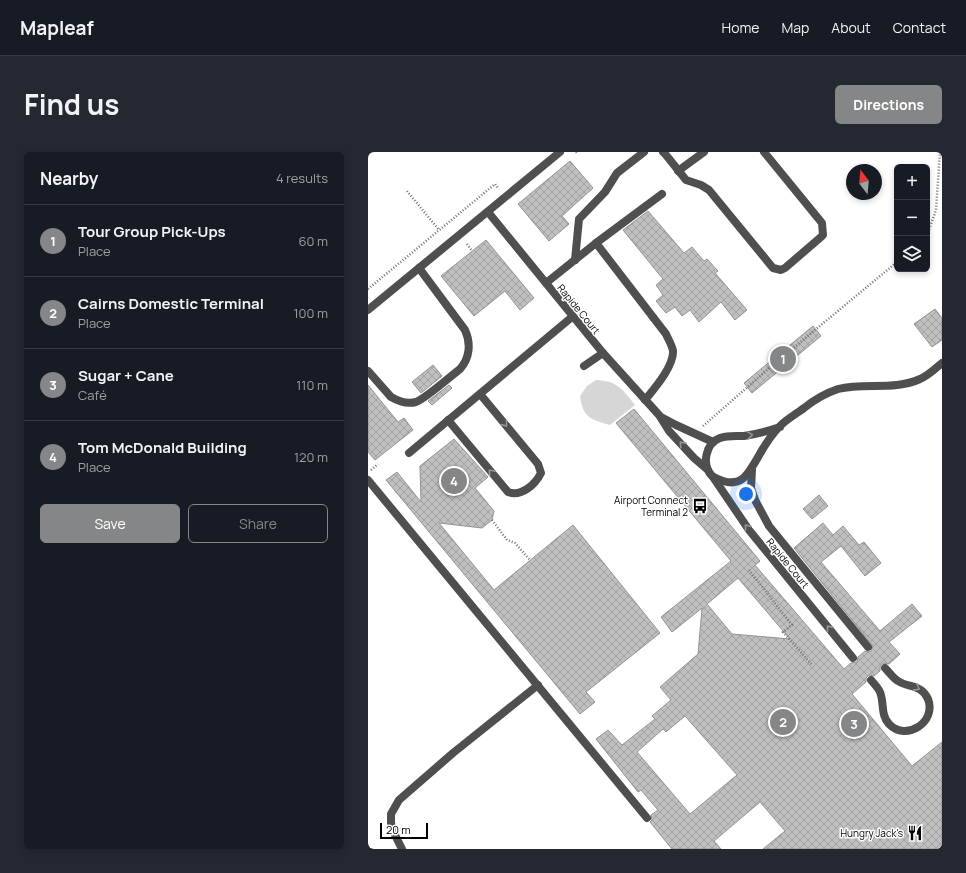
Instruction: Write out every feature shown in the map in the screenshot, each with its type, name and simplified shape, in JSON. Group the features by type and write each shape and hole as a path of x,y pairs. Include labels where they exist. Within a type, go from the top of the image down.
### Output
{"lane":[{"path":"368,310 560,152"},
{"path":"575,260 579,219 605,192 617,173 644,152"},
{"path":"664,152 686,180 701,185 709,190 774,268 781,270 823,235 822,223 764,152"},
{"path":"678,171 704,152"},
{"path":"546,283 596,243 662,194"},
{"name":"Rapide Court","path":"488,212 602,353 659,415 669,430 694,458 711,474 749,530 853,658"},
{"path":"596,243 666,334 673,352 671,362 645,400"},
{"path":"368,371 395,400 413,402 421,400 464,365 469,352 469,342 465,330 419,268"},
{"path":"409,453 572,316"},
{"path":"584,366 602,353"},
{"path":"780,427 755,434 727,436 719,438 713,442 706,454 706,462 711,474 728,482 736,482 743,479 753,467 765,446 780,427 810,403 831,392 846,388 893,385 908,382 919,379 942,364"},
{"path":"448,420 508,492 514,494 521,493 538,479 541,473 538,464 480,394"},
{"name":"Rapide Court","path":"659,415 676,425 713,442"},
{"name":"Rapide Court","path":"753,467 751,488 755,500 769,526 868,647"},
{"path":"368,480 647,818"},
{"path":"871,680 880,691 885,719 890,725 897,730 904,731 912,731 919,728 928,715 928,700 924,693 918,688 898,681 885,668"},
{"path":"402,849 393,831 391,823 391,814 399,800 538,685"}],"path":[{"path":"930,227 936,210 940,152"},
{"path":"368,288 495,184"},
{"path":"407,191 439,230"},
{"path":"694,433 774,364 894,264"},
{"path":"492,520 507,540 515,543 530,560"},
{"path":"749,570 792,625 783,632 812,665"}],"shaded area":[{"path":"596,380 615,384 627,394 635,405 610,425 597,421 589,416 583,409 581,403 580,396 587,386"}],"building":[{"path":"570,161 593,188 562,216 569,224 549,241 518,204"},
{"path":"648,211 684,253 692,247 704,261 707,259 718,271 715,273 747,310 735,320 721,302 699,322 690,310 682,316 675,307 666,313 656,301 663,295 656,285 663,279 623,230"},
{"path":"486,240 534,298 520,310 505,291 474,316 441,276"},
{"path":"935,309 942,318 942,340 932,347 914,324"},
{"path":"813,326 821,336 752,393 744,383"},
{"path":"433,365 442,376 421,393 412,382"},
{"path":"368,385 398,422 404,418 413,430 375,460 368,452"},
{"path":"449,385 452,388 432,405 428,401"},
{"path":"634,409 760,561 755,565 844,669 851,663 857,662 858,657 865,651 871,651 873,646 794,548 823,523 833,535 843,526 859,545 864,542 881,563 865,576 841,546 821,562 880,631 912,604 922,616 889,642 900,654 889,664 882,664 880,671 874,676 868,676 866,678 866,682 852,694 912,766 942,742 942,849 763,849 785,831 760,802 714,841 721,849 672,849 650,822 652,820 651,815 658,810 641,790 638,792 596,739 608,730 622,745 655,719 652,716 671,700 660,687 698,654 702,608 672,632 661,617 731,561 616,423","holes":["738,578 790,639 732,634 707,604","685,716 737,775 690,814 637,752 663,729 666,732"]},
{"path":"454,439 488,477 475,488 494,511 492,520 482,528 439,523 494,590 573,525 660,633 586,692 595,702 580,714 386,480 397,472 421,502 420,466"},
{"path":"819,495 828,506 812,519 803,509"}],"place":[{"name":"Tour Group Pick-Ups","path":"783,359"},
{"name":"Tom McDonald Building","path":"454,481"},
{"name":"Airport Connect Terminal 2","path":"700,506"},
{"name":"Cairns Domestic Terminal","path":"783,722"},
{"name":"Sugar + Cane","path":"854,724"},
{"name":"Hungry Jack's","path":"915,833"}]}
